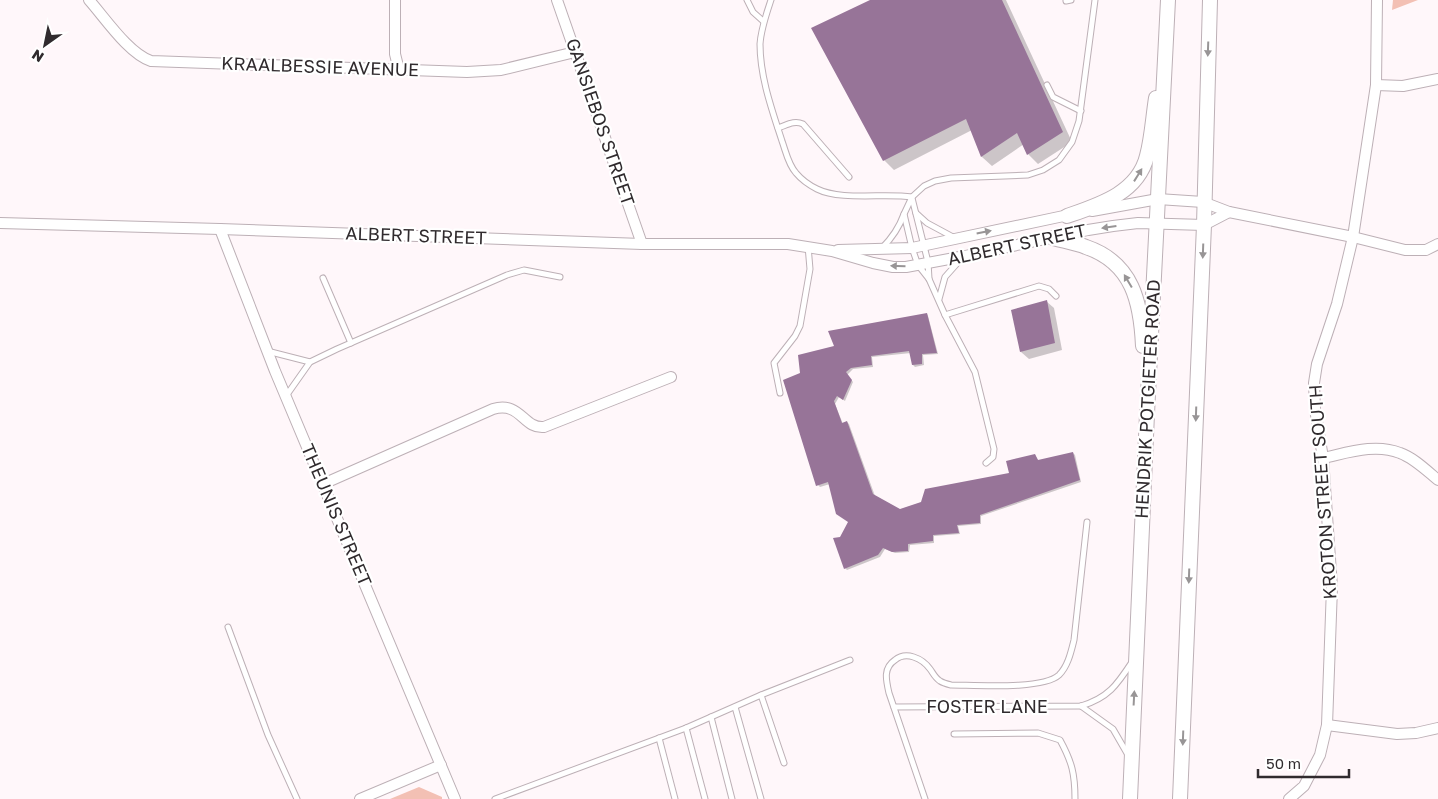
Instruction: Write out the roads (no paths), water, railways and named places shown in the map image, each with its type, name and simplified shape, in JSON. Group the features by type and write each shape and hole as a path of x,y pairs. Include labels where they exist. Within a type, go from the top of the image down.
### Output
{"main road":[{"name":"HENDRIK POTGIETER ROAD","path":"1130,799 1130,760 1137,655 1168,0"},
{"path":"1180,799 1204,225 1203,202 1210,0"},
{"path":"1067,216 1119,195 1133,183 1143,168 1147,156 1168,16"},
{"path":"1053,238 1087,247 1098,252 1116,264 1128,279 1135,292 1140,308 1147,414"}],"street":[{"name":"KRAALBESSIE AVENUE","path":"89,0 134,51 142,58 151,61 467,72 501,70 575,52"},
{"path":"395,0 395,54 399,70"},
{"name":"GANSIEBOS STREET","path":"558,0 642,244"},
{"name":"KROTON STREET SOUTH","path":"1289,799 1304,786 1320,756 1326,724 1332,587 1323,458 1315,409 1314,383 1317,364 1338,304 1353,237 1376,85 1377,0"},
{"path":"1376,85 1403,86 1438,79"},
{"name":"ALBERT STREET","path":"832,251 912,248 954,238 1158,200 1203,202 1229,212 1353,237 1410,251 1426,250 1438,244"},
{"path":"1204,225 1229,212"},
{"name":"ALBERT STREET","path":"0,224 220,229 642,244 770,244 808,246 893,267 923,264 1113,226 1138,223 1204,225"},
{"name":"THEUNIS STREET","path":"220,229 267,351 455,799"},
{"path":"323,484 493,409 510,408 535,426 544,427 672,376"},
{"path":"1323,458 1362,450 1383,449 1405,456 1438,480"},
{"path":"1326,724 1397,734 1416,733 1438,728"},
{"path":"360,799 441,765"}],"lane":[{"path":"747,0 753,12 763,21"},
{"path":"771,0 763,21 760,44 761,66 778,128 789,162 795,172 805,182 831,194 912,197"},
{"path":"882,248 895,233 912,197 924,186 951,178 1028,175 1052,165 1067,151 1072,142 1081,110 1094,0"},
{"path":"1047,85 1051,94 1057,99 1081,110"},
{"path":"778,128 793,122 803,124 849,177"},
{"path":"912,197 924,245 923,264 930,279"},
{"path":"916,213 927,223 954,238"},
{"path":"904,214 912,248 923,264 945,315 978,381 994,450 993,457 986,463"},
{"path":"780,393 774,363 795,336 800,326 810,269 808,246"},
{"path":"939,300 945,277 964,256"},
{"path":"286,396 310,362 351,343 516,272 524,270 560,277"},
{"path":"323,278 351,343"},
{"path":"945,315 1039,286 1049,289 1056,296"},
{"path":"267,351 310,362"},
{"path":"925,799 889,693 886,676 887,669 900,656 912,656 929,667 934,676 941,682 951,685 1048,682 1058,676 1070,657 1074,640 1087,522"},
{"path":"228,628 268,735 297,799"},
{"name":"FOSTER LANE","path":"894,708 1080,706 1095,702 1108,694 1137,655"},
{"path":"495,799 686,728 761,695 850,660"},
{"path":"761,695 784,762"},
{"path":"1080,706 1113,729 1130,760"},
{"path":"735,707 761,799"},
{"path":"711,717 732,799"},
{"path":"686,728 705,799"},
{"path":"954,734 1038,733 1060,740 1070,759 1075,799"},
{"path":"659,738 675,799"}]}
